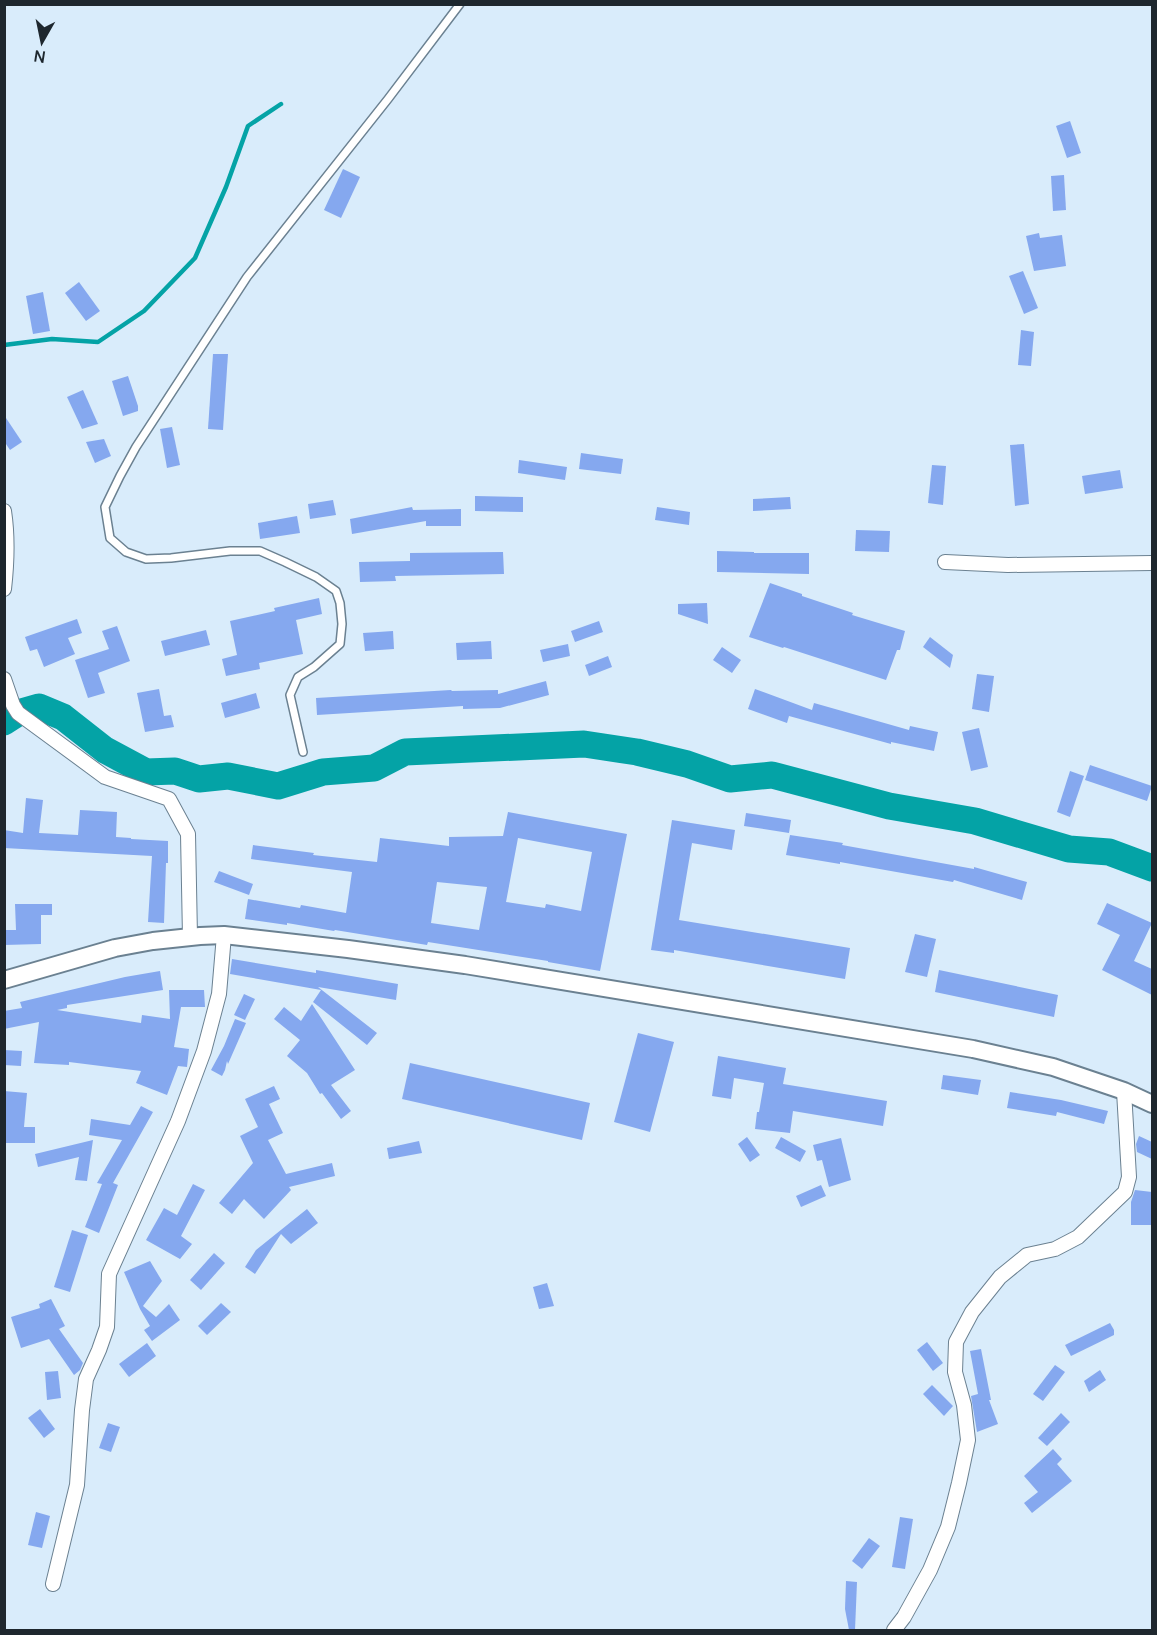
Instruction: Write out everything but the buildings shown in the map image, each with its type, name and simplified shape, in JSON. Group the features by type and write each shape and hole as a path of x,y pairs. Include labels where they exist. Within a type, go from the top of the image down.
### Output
{"street":[{"path":"4,510 7,567 4,589"},
{"path":"945,562 1008,566 1152,563"},
{"path":"4,679 9,705 105,777 170,800 188,834 219,994 204,1051 178,1121 109,1274 107,1327 86,1379 77,1485 53,1584"},
{"path":"4,980 115,948 153,941 208,936 348,949 465,965 973,1050 1053,1067 1124,1091 1152,1104"},
{"path":"894,1630 904,1617 930,1570 948,1527 959,1483 968,1440 964,1406 955,1372 956,1342 972,1312 1000,1277 1027,1255 1055,1250 1078,1237 1125,1192 1129,1177 1124,1091"}],"lane":[{"path":"303,752 290,695 298,677 314,667 340,644 342,624 336,591 316,577 260,551 230,550 146,559 126,552 110,538 105,507 136,447 247,277 460,4"}],"waterway":[{"path":"4,345 52,339 98,342 144,311 195,258 226,187 248,126 281,104"},
{"path":"4,722 18,713 39,707 63,717 105,750 146,772 175,771 199,779 228,776 278,786 323,772 374,768 405,752 584,744 637,752 687,764 730,779 772,775 889,806 975,821 1069,849 1109,852 1152,868"},
{"path":"4,715 11,718"}]}
